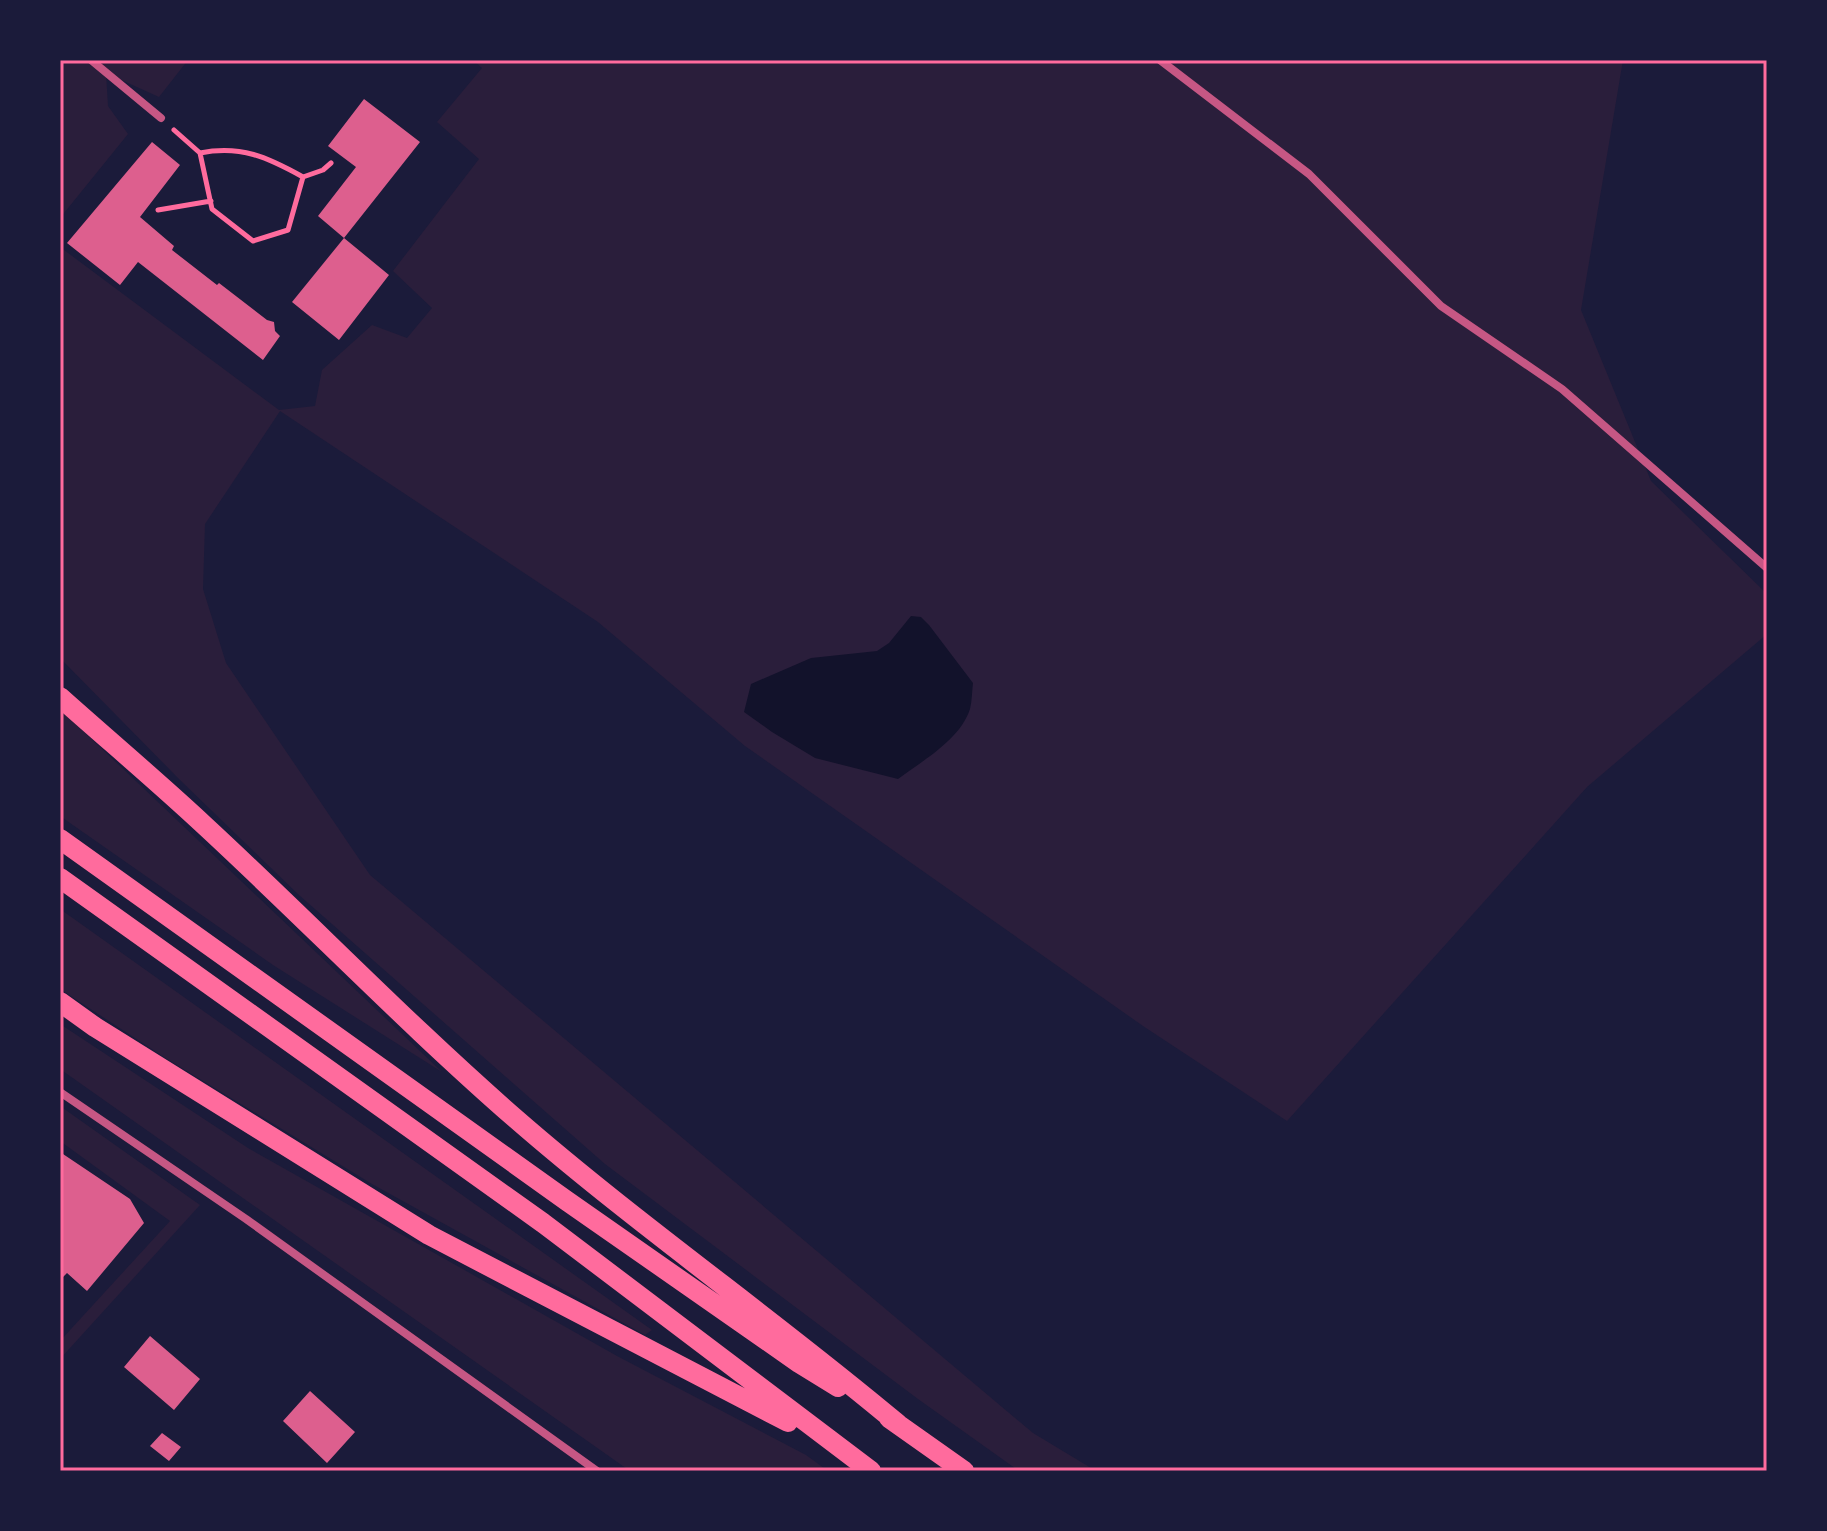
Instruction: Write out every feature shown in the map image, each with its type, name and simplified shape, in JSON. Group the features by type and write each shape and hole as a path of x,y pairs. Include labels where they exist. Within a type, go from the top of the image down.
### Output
{"main road":[{"path":"60,697 204,825 516,1120 669,1244 807,1348 898,1424"},
{"path":"60,839 799,1363 898,1424 964,1471"},
{"path":"60,878 543,1223 871,1471"},
{"path":"60,1002 95,1027 429,1235 838,1448"}],"street":[{"path":"91,60 161,118"},
{"path":"1160,60 1309,174 1441,306 1562,389 1767,568"},
{"path":"60,1092 246,1219 597,1471"}],"path":[{"path":"161,118 200,153 212,209 253,241 288,230 303,177"},
{"path":"200,153 224,149 270,159 303,177 323,170 331,163"},
{"path":"158,210 211,201"}],"shaded area":[{"path":"60,60 188,60 159,97 106,73 108,106 128,134 60,218"},
{"path":"473,60 1623,60 1581,310 1651,481 1767,594 1767,634 1587,787 1287,1121 1143,1026 745,746 598,622 280,411 205,524 203,589 226,663 370,875 1033,1433 1096,1471 1019,1471 605,1164 299,895 60,658 60,247 279,410 315,406 322,370 372,325 407,338 432,308 393,271 479,159 437,122 482,68"},
{"path":"911,616 921,617 929,625 973,683 970,709 958,730 939,749 898,779 815,758 744,712 751,684 811,658 877,651 889,643"},
{"path":"60,709 442,1072 273,965 60,816"},
{"path":"60,909 652,1330 645,1335 372,1184 167,1059 60,989"},
{"path":"60,1024 248,1148 617,1356 806,1455 828,1471 630,1471 60,1069"},
{"path":"60,1106 200,1205 60,1359 60,1341 170,1221 60,1141"}],"building":[{"path":"364,99 420,142 344,238 318,216 356,167 328,146"},
{"path":"152,142 180,165 140,217 174,246 172,250 217,285 219,283 267,320 274,322 275,331 280,336 263,360 138,262 120,285 67,243"},
{"path":"344,238 389,275 339,340 292,302"},
{"path":"60,1152 130,1199 144,1223 87,1291 67,1273 60,1280"},
{"path":"150,1336 200,1379 174,1410 124,1367"},
{"path":"310,1391 355,1432 327,1463 283,1421"},
{"path":"162,1433 181,1447 169,1461 150,1446"}]}
